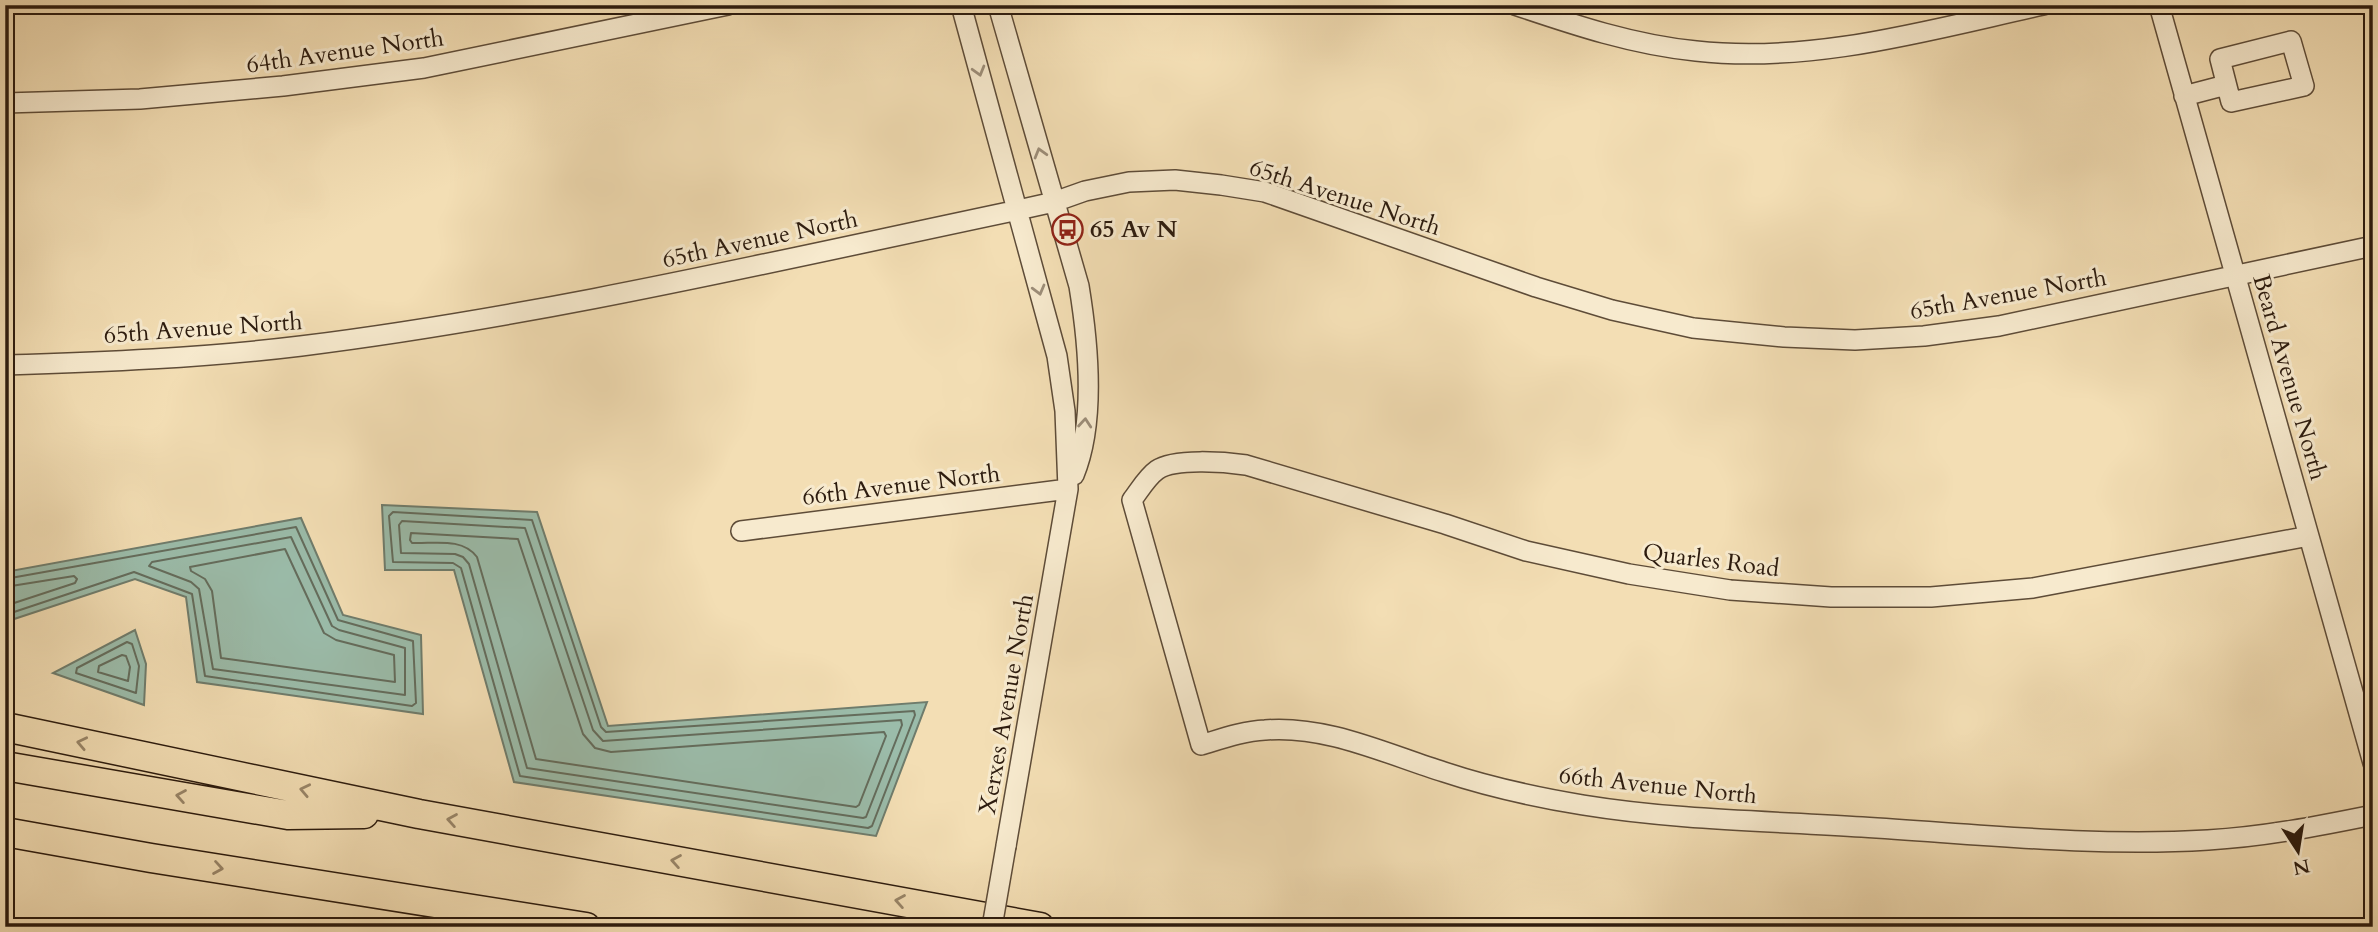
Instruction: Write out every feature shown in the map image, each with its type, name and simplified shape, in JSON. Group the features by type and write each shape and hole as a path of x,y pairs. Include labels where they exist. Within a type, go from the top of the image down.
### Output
{"highway":[{"path":"5,727 419,814 1040,927"},
{"path":"5,766 288,815 419,814"},
{"path":"5,832 586,927"},
{"path":"5,840 151,858"}],"street":[{"name":"64th Avenue North","path":"5,103 140,99 283,86 411,69 728,5"},
{"name":"Xerxes Avenue North","path":"961,5 1018,210 1062,383 1068,489"},
{"name":"Xerxes Avenue North","path":"992,927 1068,489 1078,465 1083,440 1087,367 1086,329 1079,286 998,5"},
{"path":"1515,5 1627,40 1695,51 1761,54 1824,49 1884,40 2043,5"},
{"name":"Beard Avenue North","path":"2159,5 2373,762"},
{"path":"2184,96 2226,85"},
{"name":"65th Avenue North","path":"5,365 212,355 381,336 557,306 1018,210 1129,182 1175,180 1265,192 1536,287 1612,310 1693,328 1784,337 1855,340 1924,336 1999,326 2373,246"},
{"name":"Quarles Road","path":"1132,500 1158,469 1216,461 1246,465 1526,551 1629,574 1730,590 1831,597 1931,597 2032,589 2309,536"},
{"name":"66th Avenue North","path":"741,531 1068,489"},
{"name":"66th Avenue North","path":"1132,500 1201,745 1265,730 1304,731 1344,739 1447,774 1514,793 1586,805 1656,814 2027,837 2133,842 2209,840 2286,831 2373,814"}],"water":[{"path":"382,505 537,512 608,726 927,702 876,836 514,782 454,570 385,570"},
{"path":"301,518 343,615 421,635 423,714 197,682 186,597 135,579 5,622 5,572"},
{"path":"135,630 146,664 144,705 53,673"}],"place":[{"name":"65 Av N","path":"1067,229"}]}
